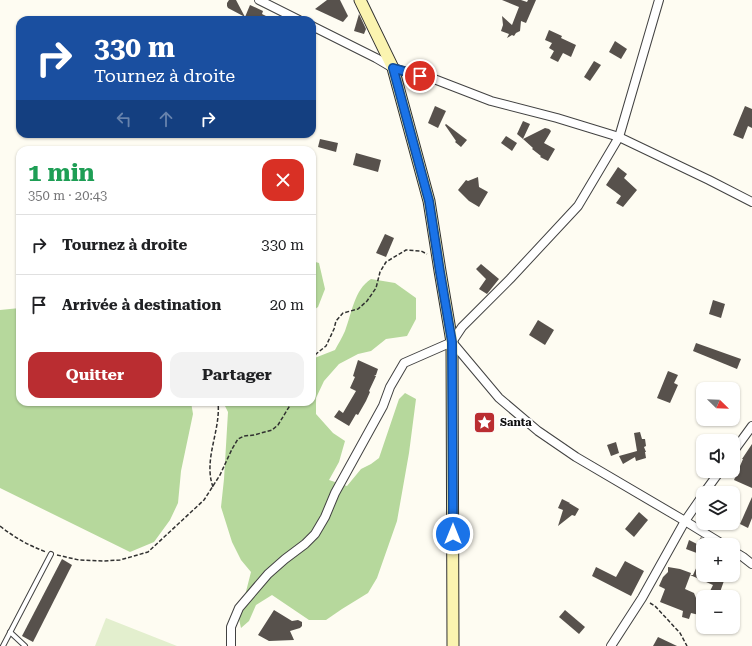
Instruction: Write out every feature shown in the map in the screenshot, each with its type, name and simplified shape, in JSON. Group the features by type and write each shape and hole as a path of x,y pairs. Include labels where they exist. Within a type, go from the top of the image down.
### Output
{"main road":[{"path":"360,0 393,68 429,201 452,342 453,646"}],"street":[{"path":"259,0 291,16"},
{"path":"231,646 230,627 239,608 268,574 315,534 325,517 335,493 383,406 390,386 404,363 452,342 462,327 510,279 578,206 619,137 659,0"},
{"path":"316,28 393,68 434,79 491,101 557,118 619,137 752,202"},
{"path":"452,342 499,398 538,431 576,457 713,538"},
{"path":"740,442 752,426"},
{"path":"611,646 642,598 685,521 696,505"},
{"path":"740,555 752,564"}],"lane":[{"path":"3,646 51,554"},
{"path":"10,632 25,646"}],"path":[{"path":"316,354 326,346 336,321 343,313 358,309 367,301 376,288 380,272 386,262 406,250 421,251 427,254 437,255"},
{"path":"213,487 210,479 210,468 218,406"},
{"path":"0,526 15,538 35,548 51,554 79,560 120,560 148,552 204,500 220,475 238,439 244,436 272,430 278,424 289,406"},
{"path":"642,598 655,606 680,633 687,646"}],"green space":[{"path":"316,262 319,263 325,289 318,307 316,308"},
{"path":"371,279 395,283 416,298 416,319 407,336 386,339 371,351 358,354 339,364 324,381 316,398 316,357 335,350 345,331 354,302 365,284"},
{"path":"16,308 16,406 192,406 193,414 181,471 178,503 170,520 154,542 130,552 0,488 0,310"},
{"path":"405,393 416,399 409,453 397,521 377,578 368,593 326,620 309,620 272,595 256,605 249,621 241,628 239,619 251,572 241,560 232,542 221,507 228,412 225,406 316,406 316,414 333,433 345,441 339,462 329,480 347,486 361,469 379,458 399,399"},
{"path":"106,618 177,646 95,646"}],"building":[{"path":"229,0 236,0 244,16 228,8 227,3"},
{"path":"327,0 340,0 348,16 343,22 315,9"},
{"path":"502,0 521,0 527,2 528,0 536,0 526,23 521,21 520,31 514,36 512,35 507,38 509,34 501,31 503,25 502,16 512,25 519,7"},
{"path":"250,5 263,11 262,14 266,16 245,16"},
{"path":"359,14 366,29 364,34 354,31"},
{"path":"549,30 576,45 571,57 563,53 558,62 550,58 554,51 549,48 552,43 545,40"},
{"path":"615,41 627,49 621,59 609,52"},
{"path":"594,61 601,65 590,81 584,77"},
{"path":"435,106 446,111 438,128 428,123"},
{"path":"745,106 752,109 752,128 748,126 743,139 733,135"},
{"path":"523,121 530,124 523,139 517,134"},
{"path":"446,124 467,140 461,147 455,142 456,141 445,125"},
{"path":"545,128 551,131 544,143 555,149 548,161 540,157 541,156 523,139"},
{"path":"506,136 517,143 512,151 501,143"},
{"path":"320,139 338,143 336,152 318,147"},
{"path":"356,153 381,160 378,172 353,165"},
{"path":"618,167 627,174 624,178 637,190 623,207 616,203 621,196 606,185"},
{"path":"478,177 479,187 488,192 479,207 469,201 458,190 466,180 468,181"},
{"path":"385,234 394,238 386,257 376,253"},
{"path":"481,264 499,279 487,294 479,289 486,279 476,269"},
{"path":"713,300 725,304 721,318 709,314"},
{"path":"538,320 554,330 545,345 529,335"},
{"path":"696,343 741,359 737,369 693,351"},
{"path":"358,360 378,369 376,375 374,375 376,376 366,401 358,415 356,414 349,426 334,417 339,410 343,413 356,391 350,388 355,377 353,376"},
{"path":"668,371 678,375 674,383 678,385 670,403 657,398"},
{"path":"640,432 642,439 645,439 646,446 644,447 646,458 636,461 635,457 623,464 619,456 637,451 634,433"},
{"path":"616,442 619,453 611,456 607,445"},
{"path":"752,444 752,488 734,480 735,478 740,478 740,466 742,459"},
{"path":"752,497 752,518 748,528 740,524"},
{"path":"562,499 579,509 575,516 572,515 558,526 563,510 558,508"},
{"path":"639,512 648,520 634,537 625,529"},
{"path":"689,540 696,544 696,553 686,549"},
{"path":"62,559 72,565 33,642 22,636"},
{"path":"625,561 644,571 631,596 592,576 596,567 616,577"},
{"path":"668,567 691,573 685,589 694,593 696,598 696,614 691,613 689,619 682,617 683,611 660,602 665,589 659,586 663,577 668,572"},
{"path":"696,568 696,578 690,575 693,575"},
{"path":"706,582 724,582 721,590 710,590 713,585"},
{"path":"274,610 292,621 298,620 302,622 302,626 300,628 290,631 294,640 269,641 258,635"},
{"path":"565,610 585,627 579,634 559,617"},
{"path":"658,637 677,646 653,646"}],"place":[{"name":"Santa","path":"484,422"}],"route":[{"path":"420,76 393,68 429,201 452,342 453,534"}]}
